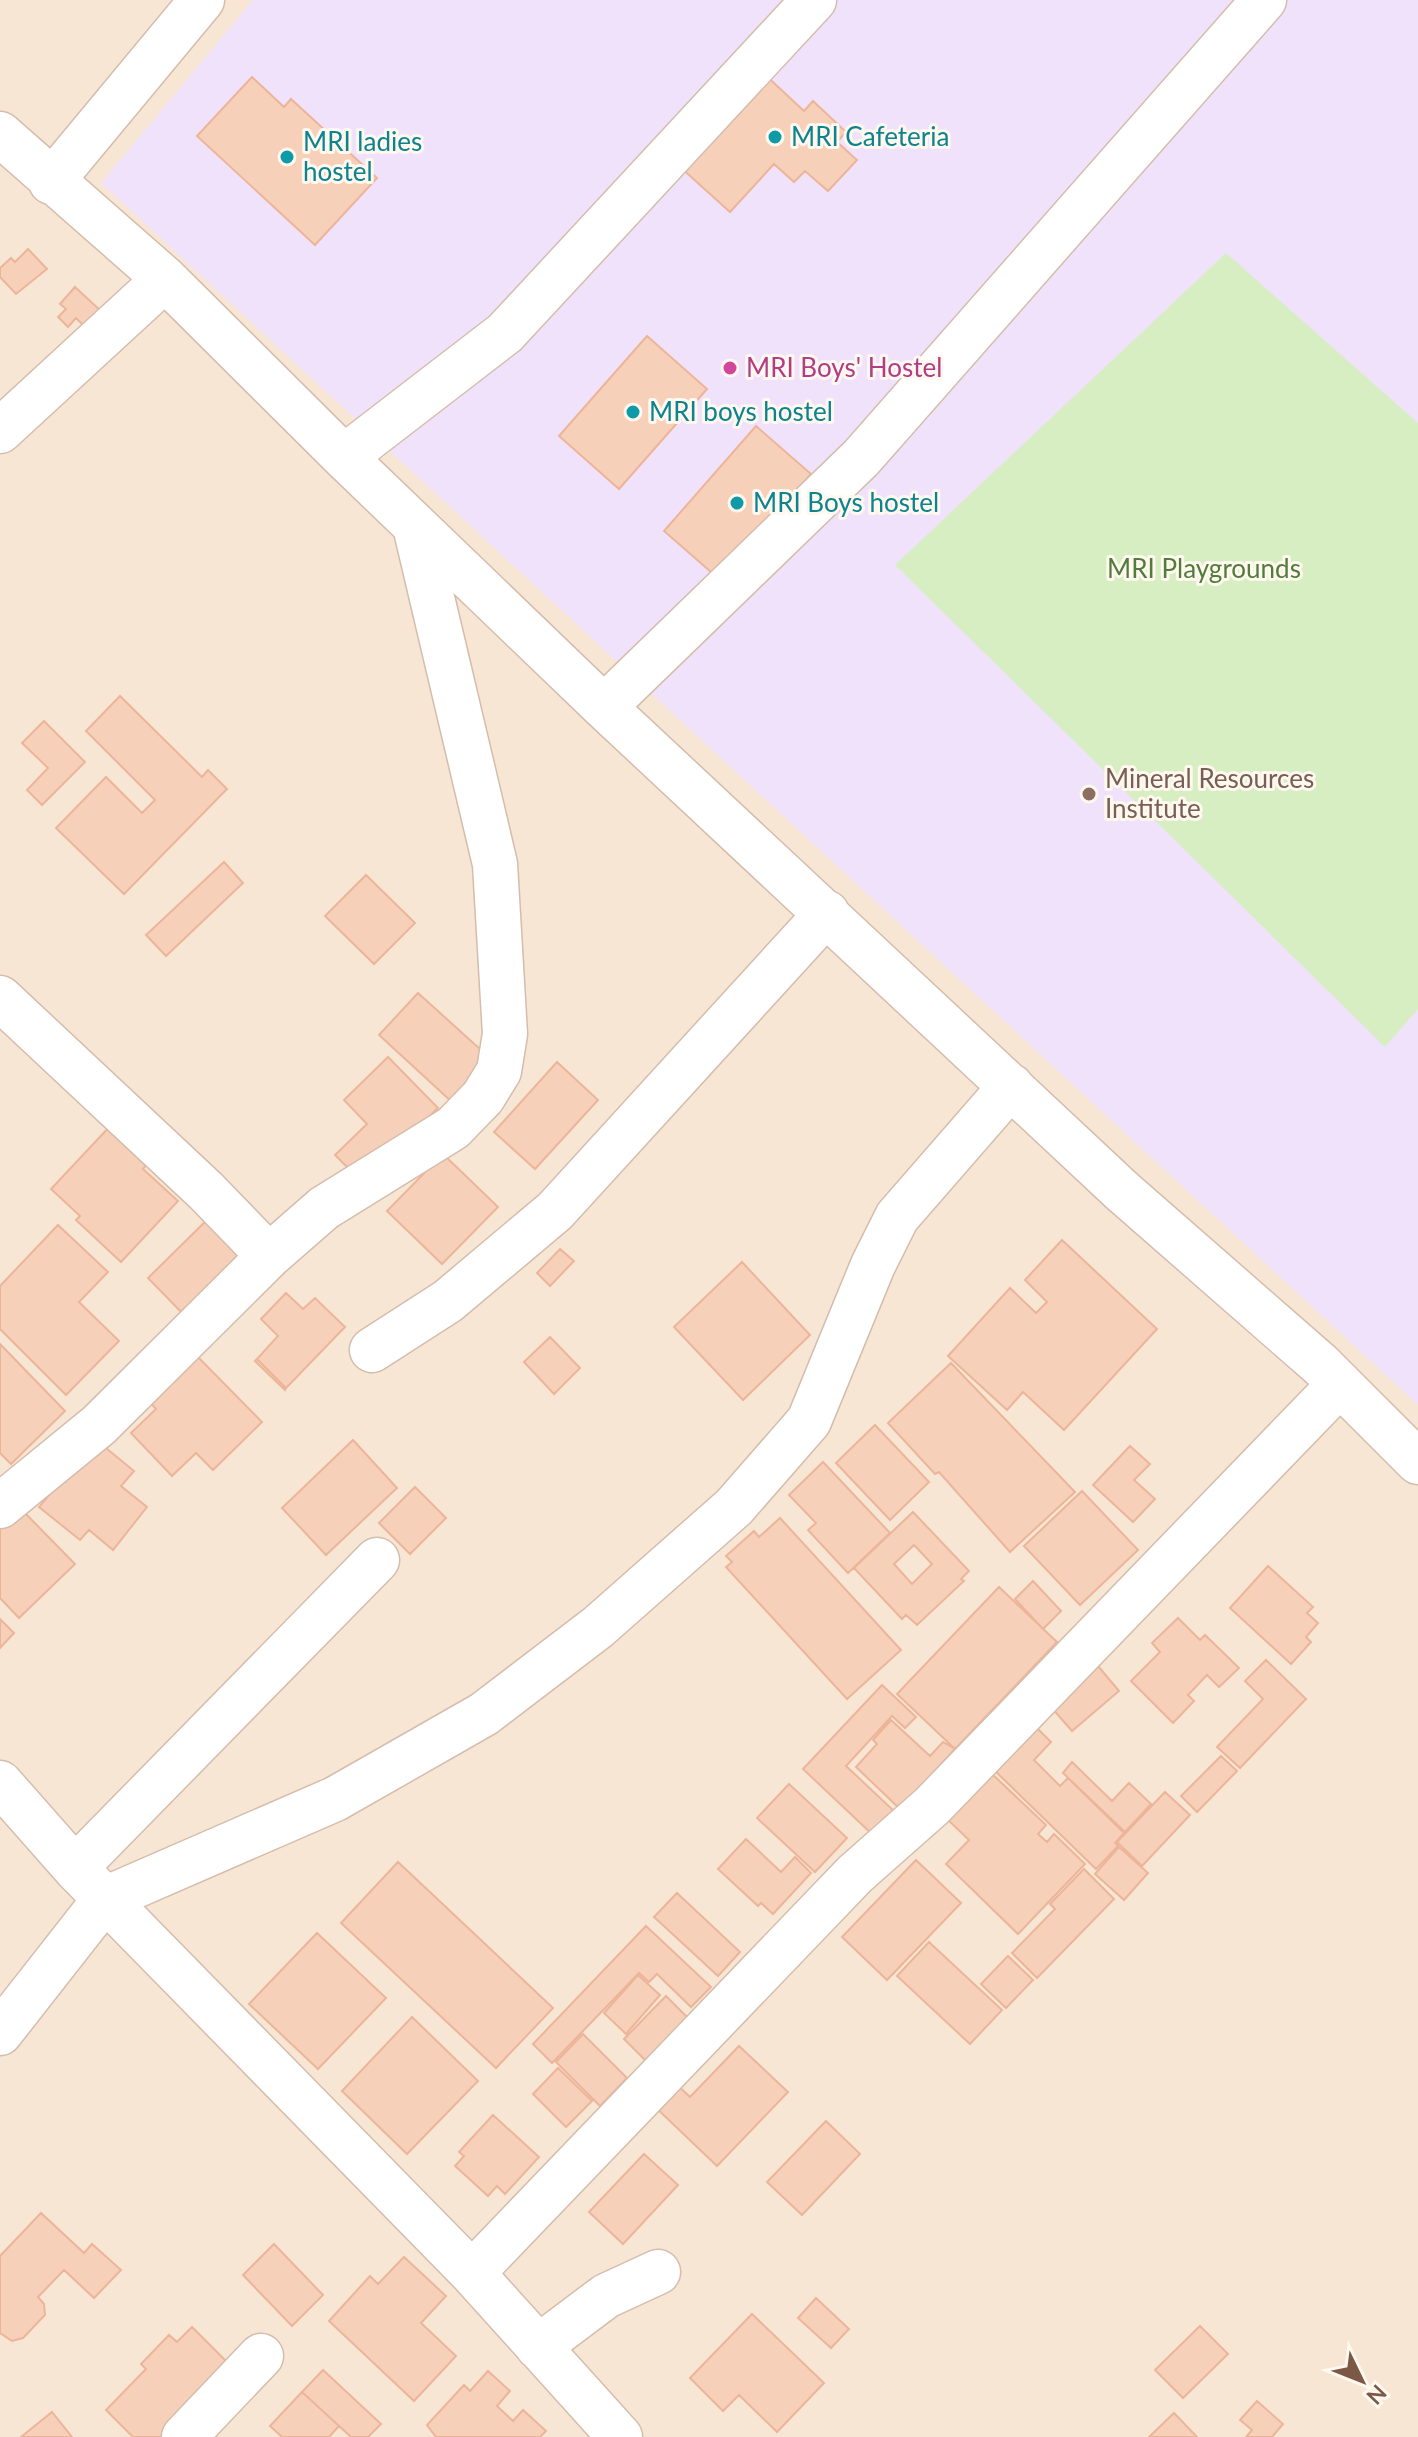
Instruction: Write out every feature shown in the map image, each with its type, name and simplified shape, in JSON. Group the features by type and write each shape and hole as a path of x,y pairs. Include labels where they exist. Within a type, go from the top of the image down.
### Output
{"street":[{"path":"51,182 202,0"},
{"path":"344,457 505,333 814,0"},
{"path":"604,707 861,458 1264,0"},
{"path":"0,134 165,279 344,457 604,707 1122,1191 1340,1384 1418,1462"},
{"path":"0,431 165,279"},
{"path":"0,1506 99,1425 269,1256 324,1208 453,1128 483,1097 499,1071 505,1034 495,864 415,526"},
{"path":"372,1350 448,1301 555,1211 827,913"},
{"path":"0,998 195,1180 269,1256"},
{"path":"0,2033 105,1899 335,1799 484,1714 598,1627 734,1507 809,1421 873,1265 897,1217 1011,1086"},
{"path":"472,2273 855,1874 932,1806 1340,1384"},
{"path":"75,1868 211,1725 377,1560"},
{"path":"0,1783 75,1868 472,2273 538,2347 595,2429"},
{"path":"538,2347 606,2296 658,2272"},
{"path":"184,2437 261,2356"}],"shaded area":[{"path":"0,0 1418,0 1418,2437 0,2437"},
{"name":"Mineral Resources Institute","path":"253,0 1418,0 1418,1405 101,183"}],"green space":[{"name":"MRI Playgrounds","path":"1226,253 1418,423 1418,1009 1385,1047 895,565"}],"building":[{"name":"MRI Cafeteria","path":"761,71 804,111 813,101 846,132 837,142 857,160 828,191 805,171 794,182 774,164 730,212 680,167"},
{"name":"MRI ladies hostel","path":"252,77 284,107 291,99 377,178 315,245 197,136"},
{"path":"28,249 47,269 16,294 0,277 0,268 11,258 15,262"},
{"path":"75,287 102,312 87,329 76,318 68,327 58,317 66,309 60,304"},
{"name":"MRI boys hostel","path":"647,336 707,389 619,489 559,436"},
{"name":"MRI Boys hostel","path":"756,426 811,474 719,579 664,531"},
{"path":"120,696 202,777 208,770 227,789 124,894 56,828 106,777 142,813 155,800 86,731"},
{"path":"44,721 85,762 42,805 27,790 48,768 22,743"},
{"path":"224,862 243,883 166,956 146,935"},
{"path":"366,875 415,923 374,964 325,916"},
{"path":"418,993 491,1059 452,1102 379,1035"},
{"path":"388,1057 438,1108 393,1151 356,1176 335,1155 367,1124 344,1100"},
{"path":"557,1062 598,1100 535,1169 494,1132"},
{"path":"113,1123 151,1159 143,1169 178,1201 121,1262 76,1220 80,1216 51,1189"},
{"path":"443,1154 498,1207 442,1264 387,1211"},
{"path":"212,1215 253,1257 188,1319 148,1278"},
{"path":"58,1225 108,1272 79,1302 119,1341 66,1395 0,1329 0,1286"},
{"path":"1062,1240 1157,1329 1064,1430 1023,1392 1007,1410 948,1356 1010,1288 1036,1313 1047,1302 1025,1280"},
{"path":"560,1249 574,1261 550,1286 537,1273"},
{"path":"742,1262 810,1335 743,1400 674,1327"},
{"path":"286,1293 303,1309 315,1298 345,1327 286,1388 257,1359 278,1336 261,1319"},
{"path":"550,1337 580,1368 554,1394 524,1362"},
{"path":"0,1344 65,1411 11,1464 0,1453"},
{"path":"189,1348 262,1422 213,1470 196,1453 172,1476 131,1433 156,1409 142,1393"},
{"path":"257,1359 286,1388 285,1390 255,1361"},
{"path":"951,1363 1075,1492 1010,1552 939,1472 935,1474 888,1423"},
{"path":"875,1425 929,1482 890,1520 836,1463"},
{"path":"95,1439 134,1471 121,1486 147,1507 113,1550 89,1530 80,1540 39,1507"},
{"path":"353,1440 397,1488 326,1555 282,1508"},
{"path":"1130,1446 1150,1464 1134,1480 1155,1499 1133,1522 1093,1485"},
{"path":"823,1462 890,1533 848,1573 808,1530 816,1523 789,1495"},
{"path":"415,1487 446,1518 410,1554 379,1523"},
{"path":"1082,1491 1138,1550 1080,1605 1024,1546"},
{"path":"20,1508 75,1564 19,1618 0,1598 0,1528"},
{"path":"913,1512 969,1571 961,1579 964,1581 917,1625 906,1615 902,1619 854,1568","holes":["914,1545 932,1564 912,1584 894,1564"]},
{"path":"780,1518 901,1650 847,1699 726,1567 732,1562 726,1556 754,1531 759,1537"},
{"path":"1268,1566 1313,1607 1307,1613 1318,1623 1306,1637 1311,1642 1291,1664 1230,1608"},
{"path":"1033,1581 1061,1611 1043,1629 1015,1599"},
{"path":"999,1587 1057,1642 955,1749 897,1694"},
{"path":"1178,1618 1200,1640 1205,1635 1239,1668 1219,1687 1207,1675 1188,1695 1194,1701 1173,1723 1131,1681 1160,1652 1152,1643"},
{"path":"0,1619 14,1633 0,1648"},
{"path":"1266,1660 1306,1699 1240,1768 1217,1747 1263,1699 1245,1681"},
{"path":"1098,1666 1119,1691 1072,1731 1051,1707"},
{"path":"882,1685 916,1717 905,1728 892,1716 846,1766 895,1812 873,1835 803,1769"},
{"path":"891,1720 930,1756 943,1742 955,1749 900,1809 856,1767 877,1744 873,1740"},
{"path":"1033,1724 1051,1742 1034,1760 1060,1786 1068,1778 1124,1833 1115,1843 1118,1846 1096,1869 992,1768"},
{"path":"1221,1756 1237,1771 1197,1812 1181,1796"},
{"path":"1072,1762 1112,1801 1129,1783 1151,1804 1125,1832 1063,1773"},
{"path":"990,1772 1046,1825 1038,1834 1047,1842 1054,1834 1085,1864 1018,1934 946,1864 969,1840 946,1818"},
{"path":"789,1784 847,1838 815,1872 757,1818"},
{"path":"1165,1792 1190,1815 1142,1866 1117,1842"},
{"path":"746,1839 781,1872 795,1857 811,1873 773,1914 761,1903 758,1906 718,1869"},
{"path":"1119,1847 1148,1873 1124,1900 1095,1874"},
{"path":"916,1860 961,1903 887,1980 842,1937"},
{"path":"398,1862 553,2008 496,2068 341,1923"},
{"path":"1084,1869 1114,1899 1037,1978 1012,1953 1055,1909 1050,1904"},
{"path":"677,1893 740,1952 718,1976 654,1917"},
{"path":"646,1926 711,1987 691,2007 657,1974 649,1982 639,1973 552,2063 533,2044"},
{"path":"317,1933 386,1998 318,2069 249,2004"},
{"path":"929,1942 1002,2010 970,2044 897,1976"},
{"path":"1008,1956 1033,1980 1006,2008 981,1984"},
{"path":"638,1975 660,1995 626,2034 604,2013"},
{"path":"666,1996 691,2021 649,2064 624,2039"},
{"path":"412,2017 478,2081 407,2154 342,2091"},
{"path":"583,2034 627,2078 600,2106 556,2062"},
{"path":"739,2046 788,2092 717,2166 652,2104 673,2081 690,2097"},
{"path":"558,2068 592,2101 566,2127 533,2094"},
{"path":"493,2115 539,2157 505,2194 497,2186 488,2196 455,2166 464,2156 459,2152"},
{"path":"826,2121 860,2154 802,2215 767,2182"},
{"path":"644,2154 678,2185 623,2244 589,2212"},
{"path":"41,2213 84,2253 92,2244 121,2270 94,2298 64,2270 38,2297 44,2304 45,2315 23,2338 12,2341 0,2333 0,2256"},
{"path":"274,2244 323,2295 292,2326 243,2275"},
{"path":"404,2257 446,2296 421,2323 456,2356 414,2401 329,2321 370,2276 378,2284"},
{"path":"816,2298 849,2329 831,2348 798,2318"},
{"path":"752,2314 824,2383 777,2432 739,2395 723,2411 690,2378"},
{"path":"1200,2326 1228,2354 1183,2398 1155,2370"},
{"path":"192,2327 228,2363 162,2437 133,2437 106,2410 146,2369 141,2364 169,2335 177,2342"},
{"path":"323,2370 381,2424 368,2437 351,2437 302,2392"},
{"path":"488,2371 510,2391 497,2406 513,2421 523,2410 546,2431 540,2437 436,2437 427,2425 464,2385 470,2391"},
{"path":"302,2392 339,2426 329,2437 282,2437 270,2426"},
{"path":"1257,2401 1283,2424 1272,2437 1246,2437 1252,2430 1240,2420"},
{"path":"52,2412 72,2437 21,2437"},
{"path":"1174,2413 1197,2437 1149,2437"}],"place":[{"name":"MRI Cafeteria","path":"775,137"},
{"name":"MRI ladies hostel","path":"287,157"},
{"name":"MRI Boys' Hostel","path":"730,368"},
{"name":"MRI boys hostel","path":"633,412"},
{"name":"MRI Boys hostel","path":"737,503"},
{"name":"Mineral Resources Institute","path":"1089,794"}]}
